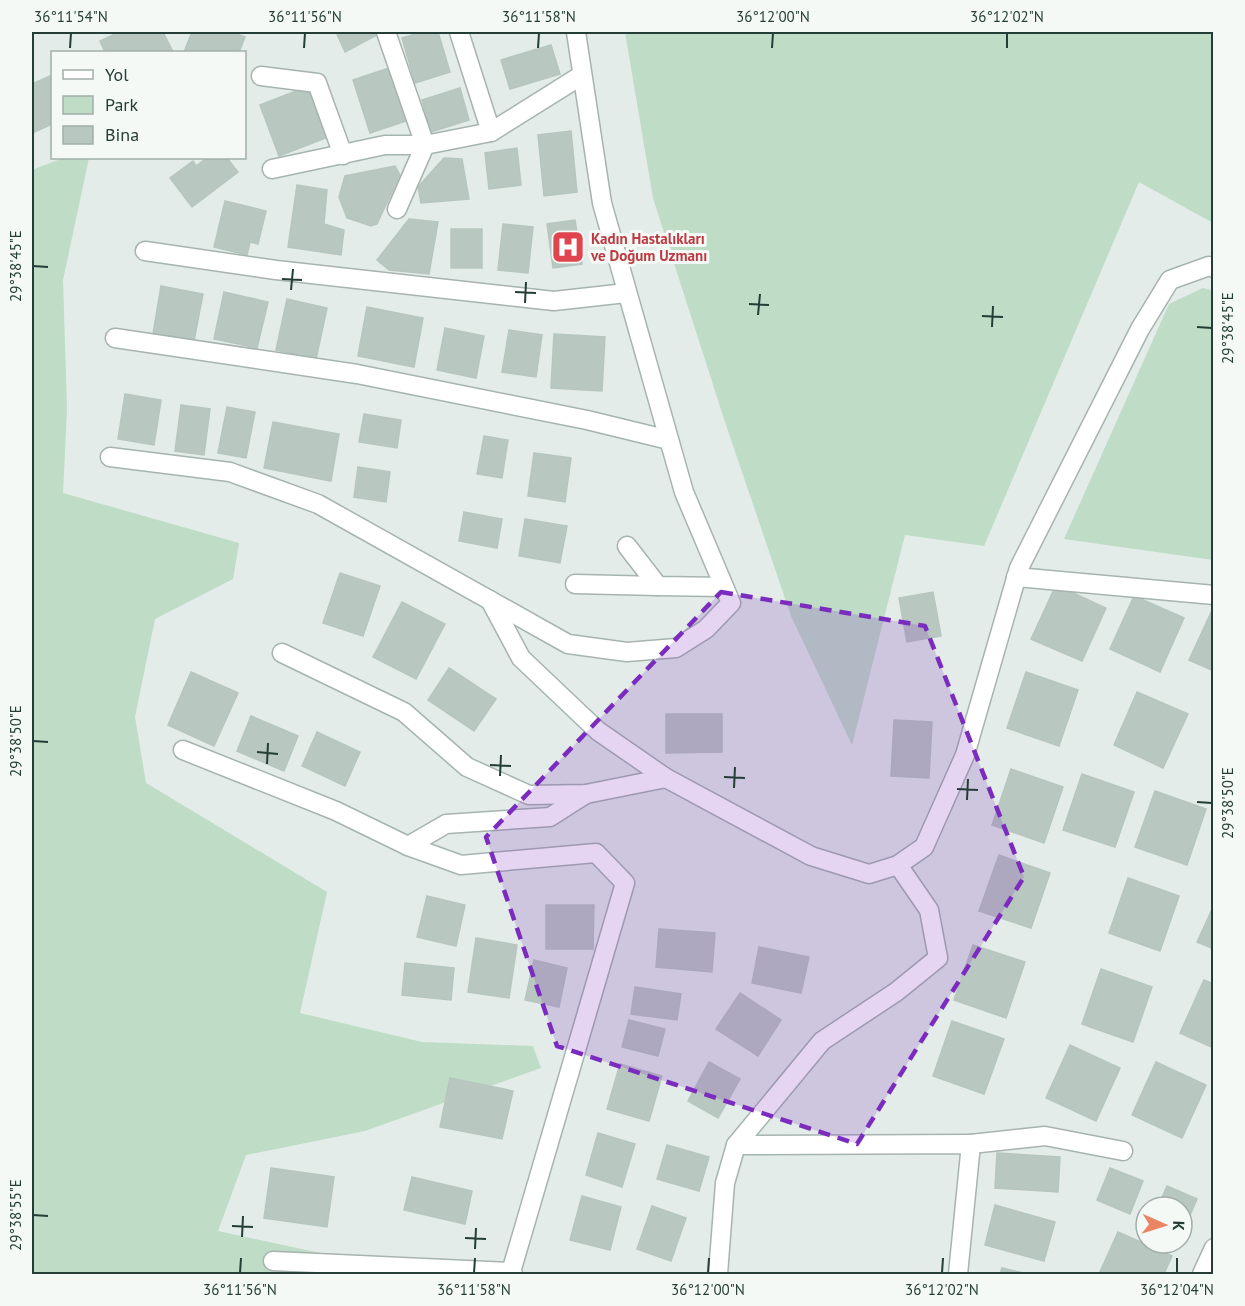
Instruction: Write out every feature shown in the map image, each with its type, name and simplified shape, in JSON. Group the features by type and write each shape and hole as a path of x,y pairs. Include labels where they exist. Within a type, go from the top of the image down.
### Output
{"street":[{"path":"386,32 425,145 397,209"},
{"path":"459,32 491,132"},
{"path":"110,457 230,472 318,504 568,644 627,652 676,648 706,629 731,603 684,492 626,292 602,203 576,32"},
{"path":"272,169 385,145 425,145 491,132 582,75"},
{"path":"261,76 317,83 343,155"},
{"path":"145,251 276,270 554,301 626,292"},
{"path":"490,600 521,658 598,731 666,778 811,856 869,874 898,865 924,847 965,755 1019,568 1140,329 1170,280 1209,266 1214,267"},
{"path":"115,338 357,374 587,420 669,440"},
{"path":"627,546 658,586"},
{"path":"1016,577 1214,595"},
{"path":"575,584 724,587"},
{"path":"282,653 404,712 467,767 529,795 586,794 666,778"},
{"path":"183,750 336,811 408,846 461,865 596,853 625,884 512,1273 273,1261"},
{"path":"408,846 446,825 550,817 586,794"},
{"path":"718,1275 725,1183 736,1145 822,1041 896,992 938,958 929,910 898,865"},
{"path":"736,1145 971,1144 1046,1136 1123,1151"},
{"path":"958,1275 971,1144"},
{"path":"1202,1275 1214,1248"}],"highlighted area":[{"path":"721,592 925,626 1024,877 857,1144 557,1046 486,837"}],"green space":[{"path":"625,32 1213,32 1213,223 1139,182 984,546 905,535 852,745 791,616 725,422 653,198"},
{"path":"60,159 89,159 63,280 67,409 63,493 239,543 233,579 155,619 135,717 146,783 327,892 300,1013 422,1042 533,1046 541,1068 365,1131 246,1155 218,1231 418,1274 32,1274 32,170"},
{"path":"1203,288 1214,291 1213,560 1064,539 1169,304"}],"building":[{"path":"119,32 163,32 172,51 105,51 100,41"},
{"path":"192,32 231,32 245,37 239,51 184,51"},
{"path":"336,32 376,32 377,35 345,52"},
{"path":"422,32 438,32 450,72 415,83 402,38"},
{"path":"551,45 560,74 510,89 501,60"},
{"path":"389,68 406,121 370,133 353,80"},
{"path":"50,76 51,78 51,124 32,133 32,84"},
{"path":"309,86 328,137 279,156 260,105"},
{"path":"460,88 469,120 431,132 422,100"},
{"path":"571,131 577,192 544,196 538,135"},
{"path":"517,148 521,185 489,189 485,153"},
{"path":"444,158 462,159 469,199 421,203 418,187"},
{"path":"206,159 228,159 238,172 192,207 170,178 193,161 196,166"},
{"path":"395,166 400,175 377,224 371,226 347,218 339,197 345,176"},
{"path":"297,185 327,190 324,224 344,230 341,255 288,247"},
{"path":"225,201 266,211 258,244 250,242 247,255 214,247"},
{"path":"409,219 438,222 429,274 389,270 377,260"},
{"path":"575,220 582,264 553,268 547,224"},
{"path":"503,224 533,227 528,273 498,270"},
{"path":"451,229 482,229 482,268 451,268"},
{"path":"161,286 203,294 194,341 153,334"},
{"path":"224,292 268,302 257,348 214,339"},
{"path":"287,299 327,308 316,359 276,350"},
{"path":"367,307 423,318 414,367 358,356"},
{"path":"445,328 484,336 476,378 437,370"},
{"path":"509,330 542,335 536,377 502,372"},
{"path":"554,334 605,337 602,391 551,388"},
{"path":"125,394 161,400 154,445 118,439"},
{"path":"181,405 210,409 204,455 175,451"},
{"path":"227,407 255,412 246,458 218,453"},
{"path":"364,414 401,420 397,448 359,442"},
{"path":"273,422 339,434 331,481 264,468"},
{"path":"484,436 508,440 502,478 477,474"},
{"path":"534,453 571,458 565,502 528,496"},
{"path":"358,467 390,472 386,502 354,497"},
{"path":"464,512 502,519 497,548 459,541"},
{"path":"525,519 567,526 560,563 519,556"},
{"path":"340,573 380,586 363,636 323,623"},
{"path":"1056,585 1106,608 1082,661 1031,639"},
{"path":"933,592 941,636 907,642 899,598"},
{"path":"1134,596 1184,618 1160,672 1110,649"},
{"path":"402,602 445,624 416,679 373,657"},
{"path":"1214,606 1214,671 1189,660"},
{"path":"449,668 496,699 474,731 428,700"},
{"path":"191,672 238,693 214,746 168,725"},
{"path":"1026,672 1078,690 1059,746 1007,728"},
{"path":"1137,692 1188,714 1163,768 1114,745"},
{"path":"666,714 722,714 722,752 666,753"},
{"path":"251,716 298,736 284,771 237,751"},
{"path":"894,720 932,722 929,778 891,776"},
{"path":"317,732 360,752 345,786 302,766"},
{"path":"1011,769 1063,787 1044,843 992,825"},
{"path":"1082,774 1134,792 1115,847 1063,830"},
{"path":"1155,791 1206,809 1187,865 1135,847"},
{"path":"999,855 1050,873 1031,928 979,911"},
{"path":"1128,878 1179,896 1160,951 1109,933"},
{"path":"427,896 465,905 456,946 417,937"},
{"path":"546,905 594,905 593,949 546,949"},
{"path":"1214,905 1214,949 1197,942"},
{"path":"659,929 715,933 712,972 656,967"},
{"path":"476,938 517,945 509,998 468,992"},
{"path":"973,945 1025,962 1006,1018 954,1000"},
{"path":"759,947 809,957 801,993 752,983"},
{"path":"534,960 567,968 559,1007 525,1000"},
{"path":"405,963 454,968 451,1000 402,995"},
{"path":"1101,969 1152,987 1133,1042 1082,1024"},
{"path":"1204,980 1214,984 1214,1048 1180,1033"},
{"path":"635,987 681,994 677,1020 631,1014"},
{"path":"740,993 781,1020 758,1056 716,1029"},
{"path":"629,1020 665,1029 658,1056 622,1047"},
{"path":"952,1021 1004,1039 984,1094 933,1076"},
{"path":"1070,1045 1120,1068 1096,1121 1046,1098"},
{"path":"709,1062 740,1079 718,1118 688,1101"},
{"path":"1156,1062 1206,1085 1182,1138 1132,1115"},
{"path":"620,1064 662,1076 649,1121 607,1109"},
{"path":"450,1078 513,1091 502,1139 440,1127"},
{"path":"598,1133 635,1144 622,1187 586,1175"},
{"path":"667,1145 709,1157 699,1191 657,1179"},
{"path":"997,1153 1060,1157 1058,1192 995,1188"},
{"path":"271,1168 334,1177 327,1227 264,1218"},
{"path":"1110,1168 1143,1181 1137,1195 1134,1195 1134,1204 1130,1214 1097,1200"},
{"path":"412,1177 472,1191 465,1224 404,1210"},
{"path":"1167,1186 1188,1195 1163,1195"},
{"path":"582,1196 621,1207 610,1250 570,1240"},
{"path":"995,1205 1055,1222 1044,1261 985,1245"},
{"path":"652,1206 686,1218 671,1261 637,1249"},
{"path":"1118,1232 1134,1239 1134,1255 1172,1256 1164,1274 1099,1274"},
{"path":"1002,1268 1028,1274 1000,1274"}],"place":[{"name":"Kadın Hastalıkları ve Doğum Uzmanı","path":"568,247"}]}
